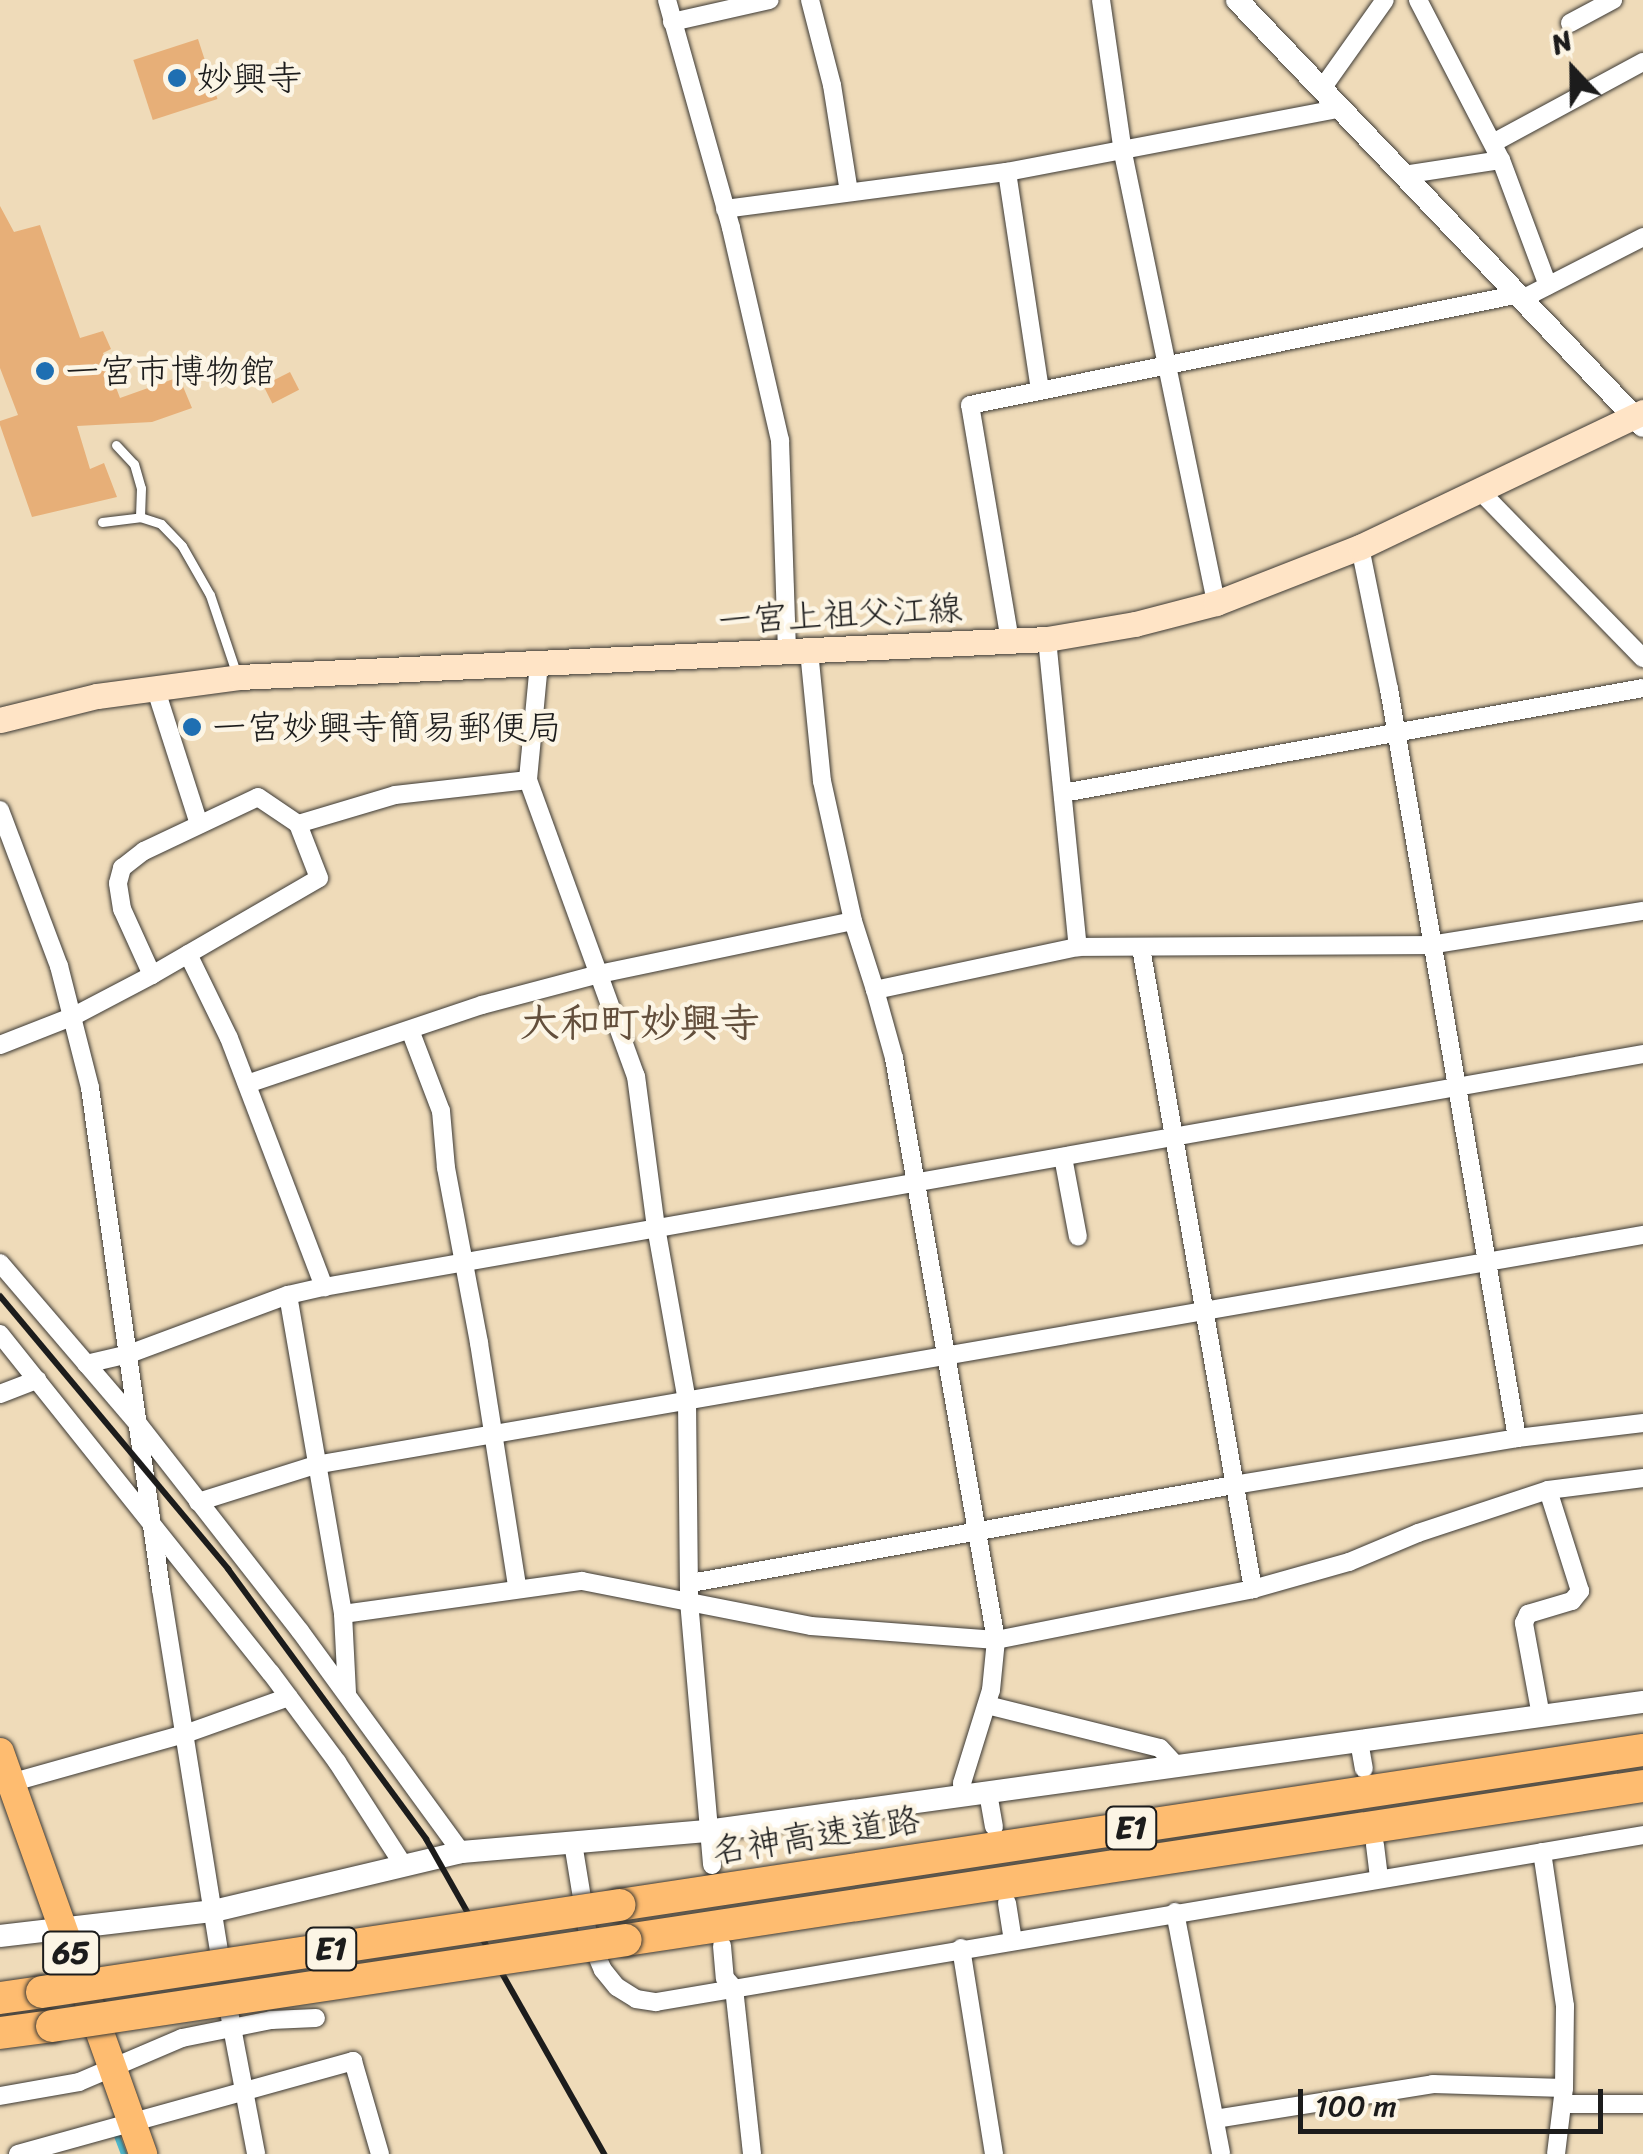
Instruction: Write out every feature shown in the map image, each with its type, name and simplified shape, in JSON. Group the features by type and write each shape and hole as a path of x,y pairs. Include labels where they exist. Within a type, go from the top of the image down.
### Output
{"highway":[{"name":"名神高速道路","path":"0,1998 1643,1750"},
{"name":"E1","path":"0,2034 1643,1786"}],"main road":[{"name":"一宮上祖父江線","path":"0,720 36,708 155,687 238,678 1047,639 1216,603 1360,547 1640,418"},
{"name":"65","path":"0,1752 6,1784 143,2154"}],"street":[{"path":"667,0 725,210 780,440 798,651 853,921 894,1058 978,1530 996,1640 987,1706 962,1783 963,1796"},
{"path":"672,22 770,0"},
{"path":"810,0 832,84 850,192"},
{"path":"1101,0 1123,152 1216,603"},
{"path":"1238,0 1338,109 1640,418"},
{"path":"1322,90 1385,0"},
{"path":"1418,0 1497,151 1548,286"},
{"path":"1570,23 1613,0"},
{"path":"1403,175 1497,151 1643,62"},
{"path":"725,210 1007,172 1338,109"},
{"path":"1007,172 1040,390"},
{"path":"1010,640 970,405 1522,296 1643,237"},
{"path":"1480,490 1643,658"},
{"path":"1360,547 1458,1086 1516,1438"},
{"path":"1047,639 1078,947"},
{"path":"539,663 528,780 636,1076 656,1227 687,1401 690,1592 712,1866"},
{"path":"155,687 199,824"},
{"path":"1062,792 1643,688"},
{"path":"298,824 395,795 528,780"},
{"path":"0,1045 74,1016 152,975 319,878 298,824 258,796 144,851 122,868 118,883 122,909 152,975"},
{"path":"0,810 74,1016 90,1088 230,2028 256,2154"},
{"path":"875,990 1078,947 1430,945 1643,911"},
{"path":"247,1084 482,1005 598,974 853,921"},
{"path":"1141,948 1254,1589"},
{"path":"188,954 247,1084 324,1287"},
{"path":"410,1030 441,1111 446,1168 494,1437 516,1587"},
{"path":"86,1364 129,1354 288,1295 324,1287 1643,1054"},
{"path":"1063,1157 1078,1237"},
{"path":"198,1502 315,1466 1643,1236"},
{"path":"0,1263 139,1425 347,1695 460,1852"},
{"path":"288,1295 343,1614 347,1695"},
{"path":"0,1334 290,1697 404,1866"},
{"path":"0,1394 37,1380"},
{"path":"690,1592 978,1530 1516,1438 1643,1423"},
{"path":"343,1614 516,1587 582,1581 690,1592 811,1626 996,1640 1254,1589 1350,1562 1418,1533 1548,1490 1643,1478"},
{"path":"1541,1716 1524,1623 1528,1614 1572,1601 1580,1591 1548,1490"},
{"path":"6,1784 186,1734 290,1697"},
{"path":"0,1936 214,1911 460,1852 707,1831 1643,1702"},
{"path":"987,1706 1160,1748 1176,1765"},
{"path":"1359,1740 1364,1770"},
{"path":"988,1792 994,1826"},
{"path":"573,1843 588,1935 603,1970 617,1988 636,1999 656,2002 1643,1835"},
{"path":"1375,1845 1380,1878"},
{"path":"1542,1852 1564,2006 1564,2096 1556,2154"},
{"path":"1006,1903 1012,1939"},
{"path":"1175,1912 1221,2154"},
{"path":"722,1946 725,1978 734,1988 752,2154"},
{"path":"961,1948 994,2154"},
{"path":"0,2096 80,2082 112,2064 182,2038 316,2018"},
{"path":"18,2154 353,2060 380,2154"},
{"path":"1215,2119 1432,2084 1643,2104"}],"lane":[{"path":"116,445 134,464 142,488 140,517"},
{"path":"102,522 140,517 160,524 199,571 238,678"}],"building":[{"path":"198,39 217,99 153,120 133,60"},
{"name":"一宮市博物館","path":"0,206 14,232 40,225 80,338 103,331 111,349 103,353 120,398 179,377 192,408 152,422 77,426 90,469 104,463 117,497 32,517 0,425 0,421 18,415 0,368"},
{"path":"290,372 299,390 272,403 263,386"}],"waterway":[{"path":"117,2136 124,2154"}],"railway":[{"path":"0,1296 228,1569 426,1839 604,2154"}],"place":[{"name":"妙興寺","path":"177,78"},
{"name":"一宮市博物館","path":"45,371"},
{"name":"一宮妙興寺簡易郵便局","path":"192,727"}],"district":[{"name":"大和町妙興寺","path":"640,1023"}]}
